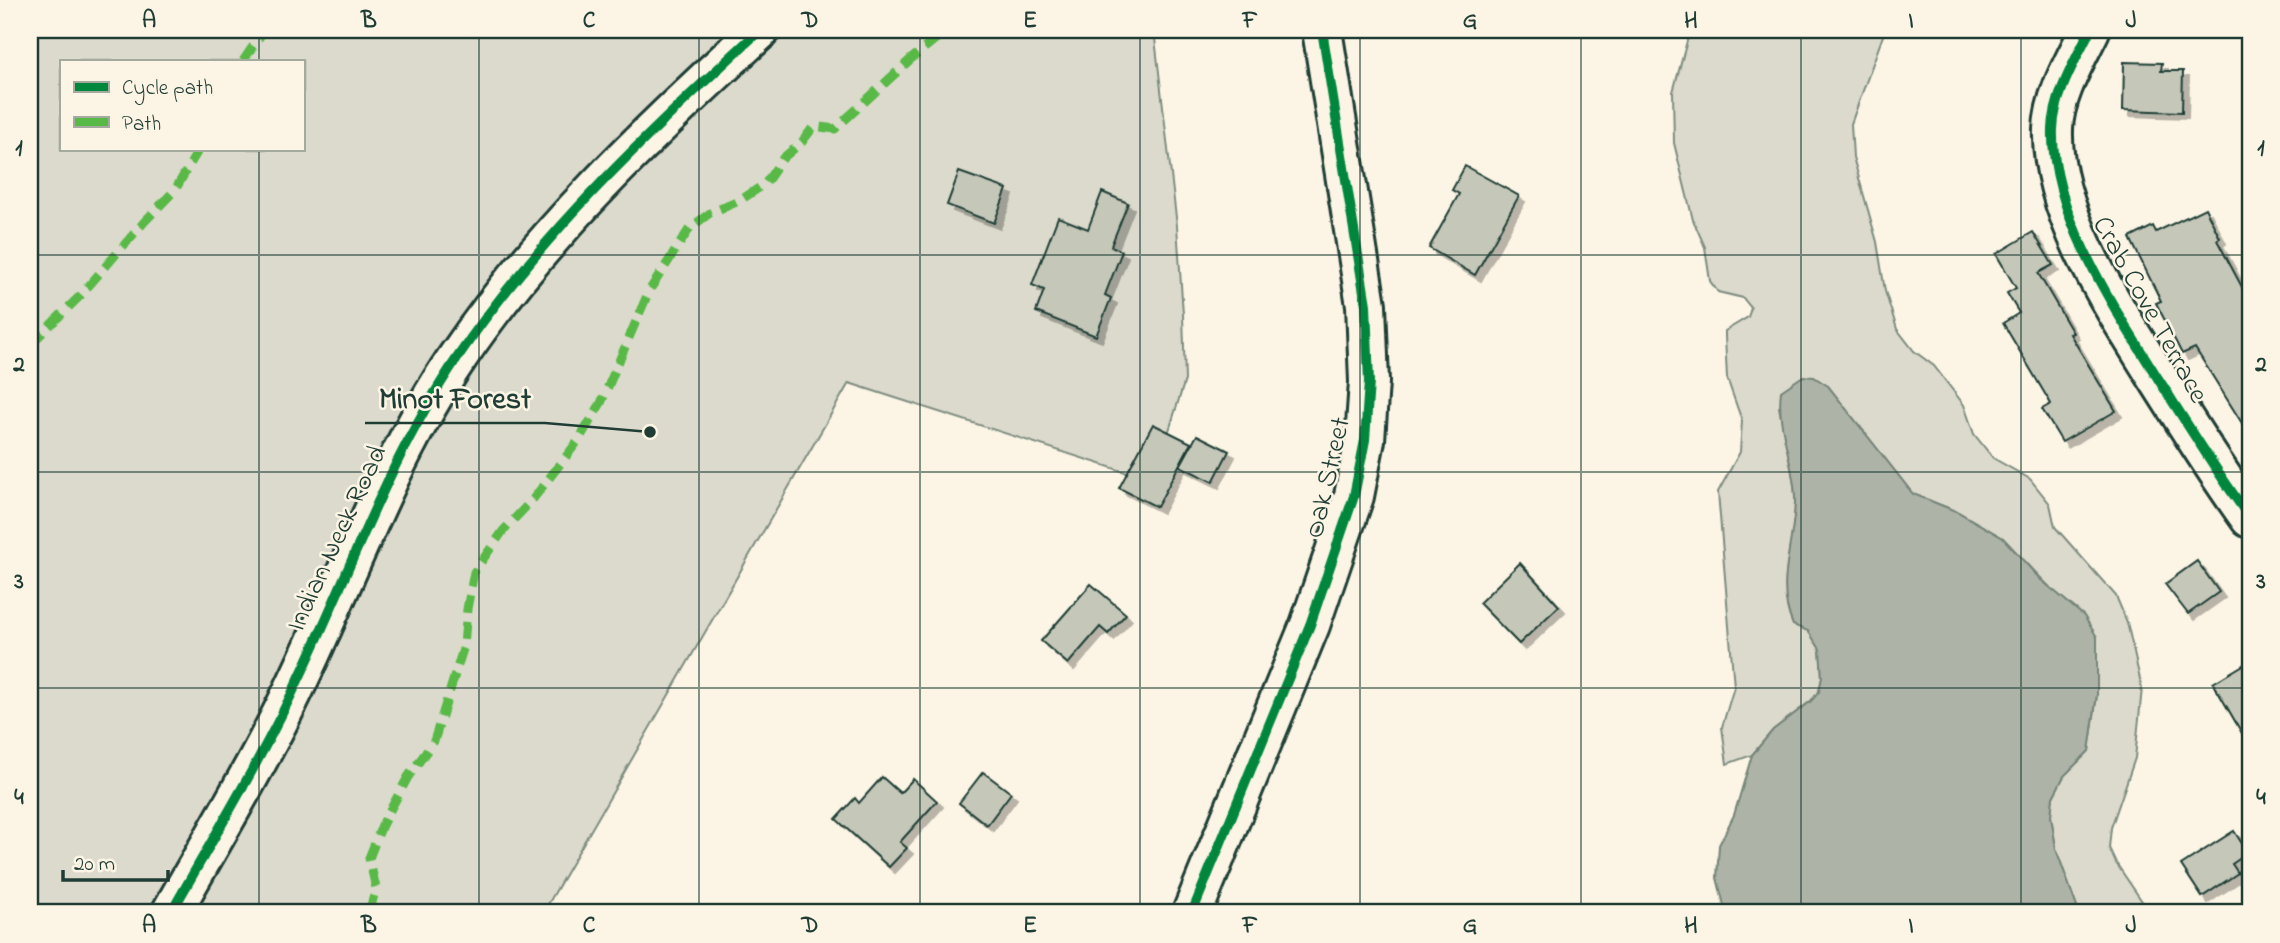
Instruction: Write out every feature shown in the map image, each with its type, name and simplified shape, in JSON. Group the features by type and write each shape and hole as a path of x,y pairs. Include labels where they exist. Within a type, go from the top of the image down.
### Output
{"street":[{"name":"Indian Neck Road","path":"171,913 284,711 383,489 417,423 457,358 512,284 573,213 760,30"},
{"name":"Oak Street","path":"1192,913 1310,625 1354,496 1365,439 1369,382 1366,305 1322,30"},
{"name":"Crab Cove Terrace","path":"2090,30 2057,105 2053,125 2054,156 2062,191 2101,284 2189,427 2250,518"}],"shaded area":[{"path":"30,30 1154,30 1177,226 1185,380 1153,481 849,383 543,913 30,913"},
{"path":"1690,30 1885,30 1851,124 1853,157 1877,242 1885,291 1897,329 1914,351 1934,366 1964,405 1974,434 1993,458 2030,479 2050,504 2055,527 2116,596 2127,622 2142,688 2135,758 2111,828 2109,848 2150,913 2079,913 2056,849 2051,816 2053,797 2064,776 2089,751 2097,695 2097,637 2003,538 1958,512 1913,494 1828,386 1779,407 1795,497 1786,577 1788,609 1793,625 1808,630 1820,649 1822,677 1819,692 1773,730 1752,755 1727,764 1722,727 1734,687 1718,492 1740,452 1742,421 1727,378 1725,331 1748,317 1751,308 1743,298 1718,292 1710,281 1705,247 1693,220 1674,143 1673,92"},
{"path":"1803,376 1814,377 1828,386 1913,494 1958,512 2003,538 2040,579 2084,616 2097,637 2097,694 2089,751 2064,776 2053,797 2051,816 2056,849 2079,913 1726,913 1717,878 1719,845 1734,815 1752,755 1773,730 1811,701 1819,692 1822,677 1820,649 1808,631 1793,625 1785,593 1795,497 1781,418 1781,391"}],"building":[{"path":"2124,62 2162,63 2161,71 2183,71 2182,112 2123,110"},
{"path":"1465,166 1519,196 1475,275 1429,248 1459,194 1452,190"},
{"path":"959,172 1007,189 994,223 947,205"},
{"path":"1102,192 1128,203 1111,246 1122,251 1105,295 1111,298 1096,336 1036,312 1044,290 1032,285 1058,217 1088,229"},
{"path":"2205,208 2220,238 2217,240 2250,302 2250,436 2195,348 2182,354 2156,303 2161,301 2130,238 2153,226 2156,232"},
{"path":"2033,232 2053,265 2038,273 2073,333 2070,334 2116,411 2062,442 2042,409 2051,404 2003,323 2019,313 2007,293 2016,288 1996,254"},
{"path":"1153,424 1191,443 1157,507 1119,488"},
{"path":"1197,435 1229,451 1213,482 1180,466"},
{"path":"2197,561 2219,592 2188,614 2165,584"},
{"path":"1520,563 1559,606 1519,644 1479,603"},
{"path":"1091,584 1126,614 1108,634 1100,627 1068,664 1041,641"},
{"path":"2250,661 2250,747 2213,683"},
{"path":"983,772 1011,793 987,825 959,803"},
{"path":"882,777 900,793 913,779 937,801 900,842 907,848 889,867 836,819 855,798 859,803"},
{"path":"2234,831 2248,853 2232,864 2238,873 2202,897 2181,865"}],"marked path":[{"path":"244,60 264,30"},
{"path":"369,913 376,888 369,858 382,825 408,777 434,741 464,646 474,572 503,531 533,499 578,441 601,403 649,291 690,228 710,213 739,201 765,184 783,158 802,142 814,126 835,129 911,59 947,30"},
{"path":"30,345 79,297 175,190 198,150"}],"cycle path":[{"path":"171,913 272,733 392,472 433,395 457,358 524,269 599,185 678,106 760,30"},
{"path":"1192,913 1310,625 1354,496 1365,440 1369,382 1366,305 1322,30"},
{"path":"2090,30 2067,78 2054,116 2055,161 2062,194 2074,227 2106,292 2142,353 2250,518"}],"place":[{"name":"Minot Forest","path":"650,432"}]}
